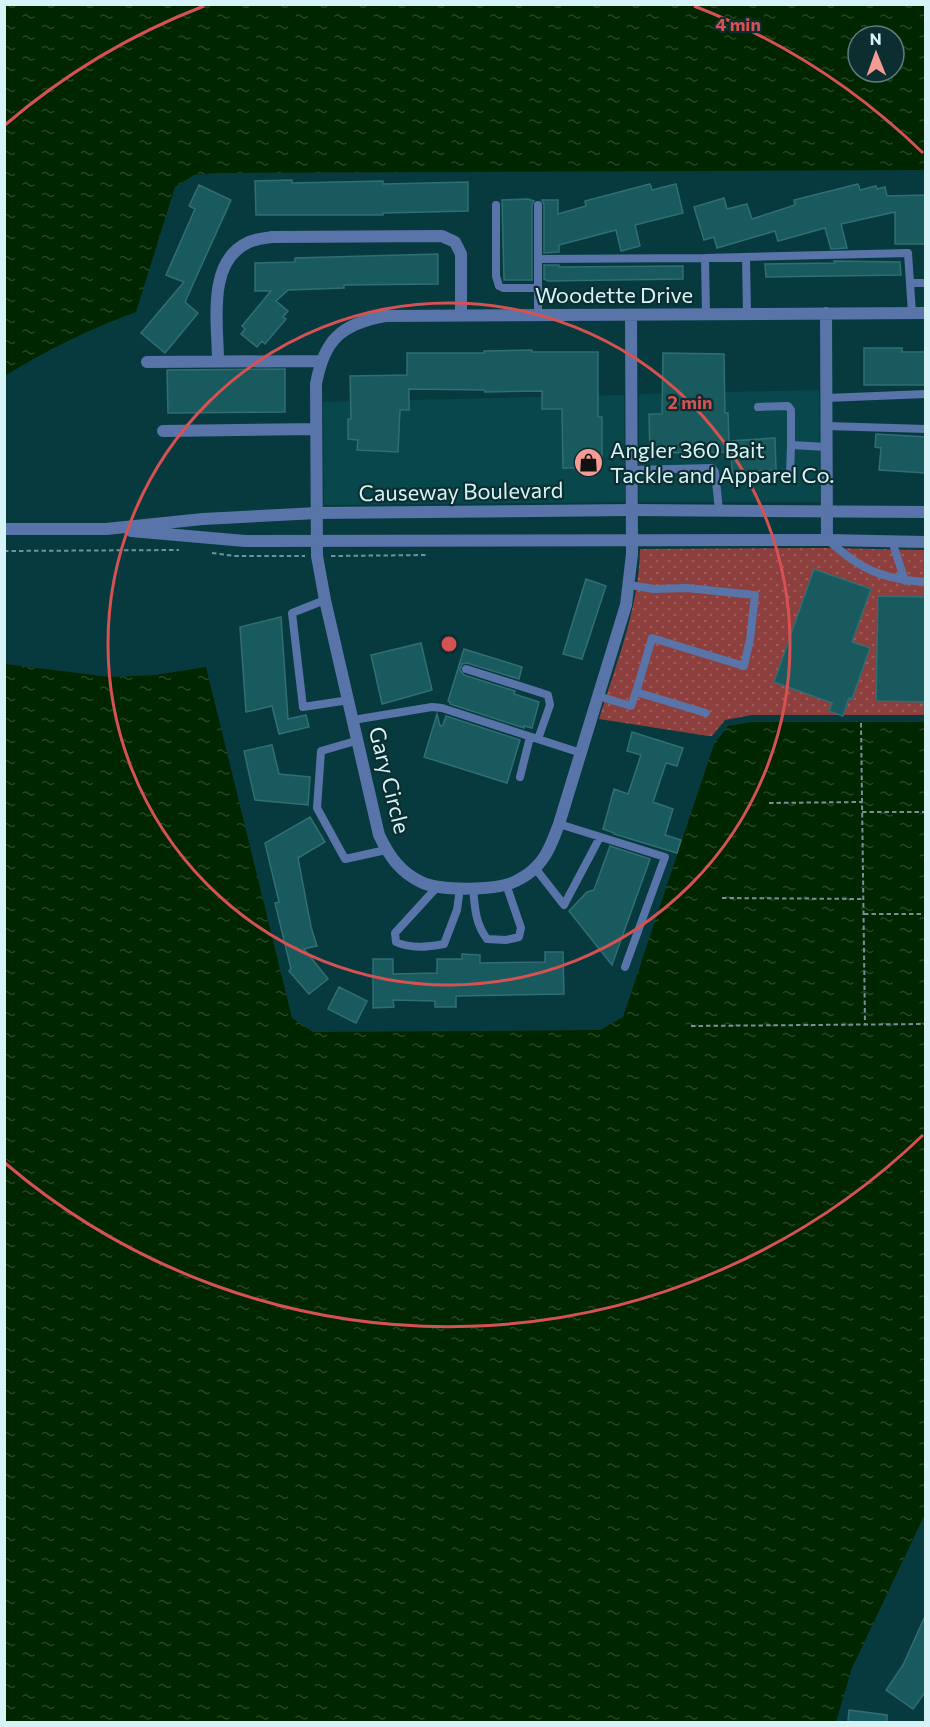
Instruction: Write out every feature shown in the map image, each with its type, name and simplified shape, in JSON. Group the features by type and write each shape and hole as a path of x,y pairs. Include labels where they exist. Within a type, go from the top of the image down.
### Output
{"street":[{"path":"218,361 217,294 220,274 231,255 249,242 272,237 442,236 455,242 461,254 461,315"},
{"path":"826,313 827,540"},
{"name":"Woodette Drive","path":"320,361 331,343 346,328 364,320 385,316 926,313"},
{"name":"Gary Circle","path":"320,361 316,384 317,556 379,835 393,862 422,883 460,888 489,888 515,882 535,868 545,857 559,824 626,605 630,585 632,540 631,315"},
{"path":"147,362 320,361"},
{"path":"163,431 316,429"},
{"name":"Causeway Boulevard","path":"106,529 203,519 316,513 632,510 926,512"},
{"name":"Causeway Boulevard","path":"4,529 106,529 245,542 632,540 926,542"}],"lane":[{"path":"496,205 496,276 499,286 538,288"},
{"path":"538,205 538,315"},
{"path":"538,259 908,253 912,313"},
{"path":"746,257 747,314"},
{"path":"705,258 706,314"},
{"path":"910,283 926,283"},
{"path":"826,398 926,394"},
{"path":"758,407 788,406 791,410 790,475"},
{"path":"826,426 926,429"},
{"path":"791,446 827,447"},
{"path":"632,470 712,468 715,472 719,510"},
{"path":"827,540 872,572 905,581 926,582"},
{"path":"892,541 905,581"},
{"path":"598,696 631,706 652,638 744,666 755,595 687,588 654,590 630,585"},
{"path":"325,600 292,613 303,707 349,700"},
{"path":"466,669 548,695 550,705 534,738 520,777"},
{"path":"636,692 706,713"},
{"path":"353,720 432,707 442,708 581,753"},
{"path":"359,740 321,751 317,808 345,859 386,850"},
{"path":"559,824 665,857 626,967"},
{"path":"535,868 564,905 600,837"},
{"path":"473,888 476,921 480,929 487,939 506,940 519,937 521,928 506,884"},
{"path":"438,886 395,933 396,942 406,947 444,944 457,910 460,888"}],"path":[{"path":"861,723 865,1025"},
{"path":"769,803 862,802"},
{"path":"862,812 926,812"},
{"path":"722,898 863,898"},
{"path":"864,914 926,914"},
{"path":"691,1026 926,1024"}],"shaded area":[{"path":"819,390 820,502 639,502 639,394"},
{"path":"624,395 625,502 324,505 323,402"},
{"path":"640,549 925,550 925,715 752,715 725,720 712,736 599,719 631,614 636,593"}],"water":[{"path":"5,4 925,5 925,170 215,173 194,175 175,187 136,312 36,357 5,376"},
{"path":"5,664 110,677 155,675 206,667 292,1018 313,1032 600,1030 623,1017 714,744 728,726 752,722 925,722 925,1514 852,1668 836,1722 5,1722"}],"building":[{"path":"292,180 292,183 468,182 468,211 383,213 383,215 256,215 255,181"},
{"path":"650,184 652,190 676,184 683,213 635,225 640,246 621,251 616,230 559,245 559,252 544,253 544,205 542,200 558,200 558,214 586,206 585,201"},
{"path":"858,184 860,190 876,186 877,189 885,187 887,196 926,195 926,244 895,244 895,212 841,224 847,248 831,249 825,228 778,241 775,231 717,248 714,237 704,240 694,207 724,198 727,209 747,204 752,219 795,205 794,200"},
{"path":"199,185 231,200 185,302 198,313 165,353 141,333 184,282 166,275 195,209 189,206"},
{"path":"528,199 534,201 532,205 532,280 504,280 502,200"},
{"path":"438,254 438,284 344,285 344,288 288,290 276,301 288,311 283,317 286,319 265,344 262,341 257,347 241,334 245,329 242,326 271,291 255,291 255,263 295,262 295,258"},
{"path":"834,261 900,262 901,275 766,277 765,264 835,263"},
{"path":"544,265 559,265 559,267 683,266 683,279 548,281 544,279"},
{"path":"864,348 902,348 902,352 926,352 926,385 864,385"},
{"path":"532,350 532,352 598,352 598,417 602,417 602,457 592,457 592,468 563,468 562,409 542,409 542,391 485,392 484,390 409,389 409,410 400,410 398,452 357,450 358,440 348,439 348,419 351,419 350,376 407,375 407,353 484,353 484,351"},
{"path":"663,353 724,354 725,413 728,413 729,441 775,438 776,470 755,471 755,482 733,483 731,452 650,453 649,414 662,414"},
{"path":"285,369 285,412 168,413 167,370"},
{"path":"876,434 926,437 926,473 879,470 881,448 875,447"},
{"path":"814,569 871,589 852,642 870,648 852,699 849,698 843,716 829,711 832,703 774,682"},
{"path":"586,579 606,586 582,659 563,654"},
{"path":"878,596 926,597 926,702 876,701"},
{"path":"281,617 288,719 306,715 309,727 279,734 272,706 246,712 240,627"},
{"path":"421,643 432,690 382,704 371,655"},
{"path":"464,649 522,667 519,679 467,663 462,664 460,670 464,675 515,691 514,694 539,702 532,728 524,726 524,728 450,704 448,701"},
{"path":"437,714 440,726 443,725 446,716 520,740 507,783 424,757"},
{"path":"632,732 683,748 677,766 666,763 653,802 673,809 665,835 681,840 677,853 603,829 614,789 628,794 641,755 627,751"},
{"path":"272,745 279,774 310,777 308,805 255,800 244,751"},
{"path":"310,817 325,842 298,858 311,927 317,946 304,949 328,979 309,994 289,971 291,969 275,903 279,902 265,843"},
{"path":"610,846 650,859 612,965 569,911 587,892 594,890"},
{"path":"545,952 563,952 564,994 456,996 456,1007 435,1007 435,1001 393,1000 394,1007 373,1008 373,959 393,959 393,974 437,973 437,959 462,959 462,954 480,955 480,963 545,962"},
{"path":"339,987 367,1001 356,1023 328,1009"},
{"path":"926,1614 926,1691 913,1709 886,1690 903,1665"},
{"path":"849,1710 887,1715 887,1722 848,1722"}],"place":[{"name":"Angler 360 Bait Tackle and Apparel Co.","path":"589,462"}]}
